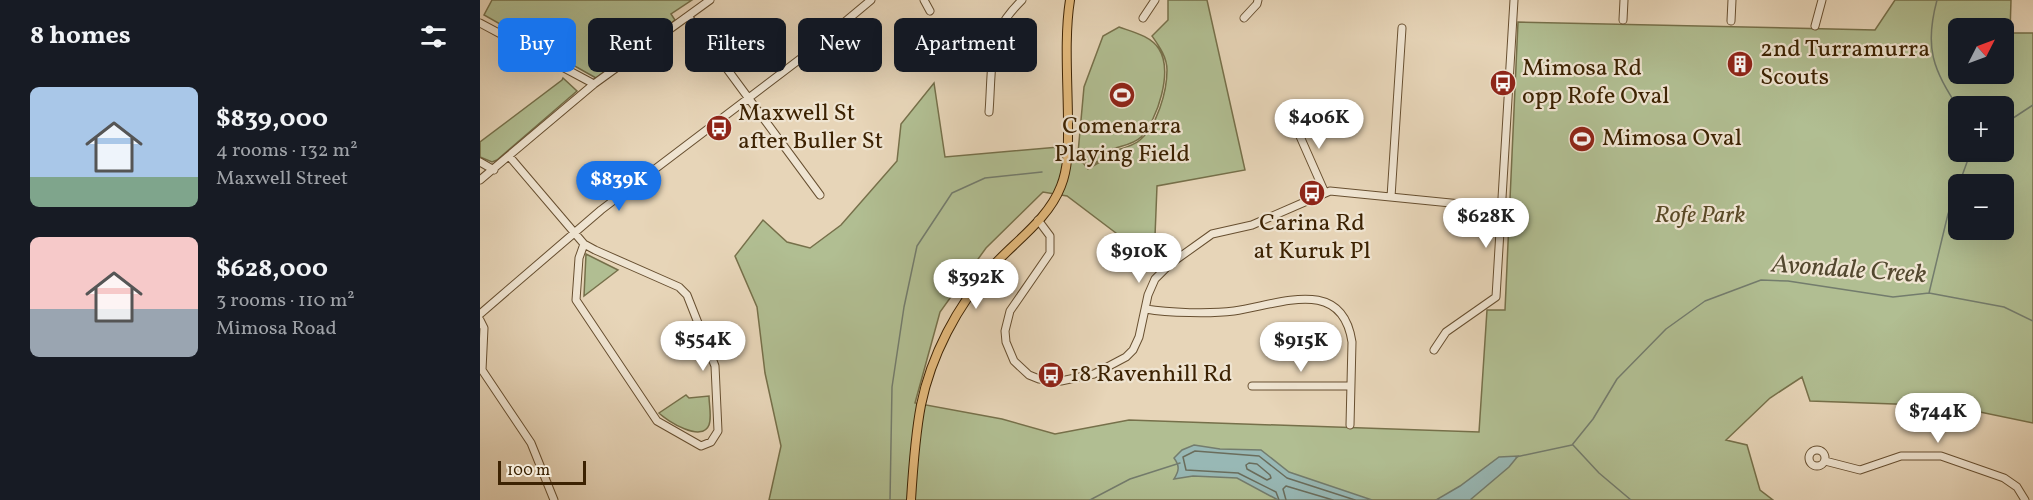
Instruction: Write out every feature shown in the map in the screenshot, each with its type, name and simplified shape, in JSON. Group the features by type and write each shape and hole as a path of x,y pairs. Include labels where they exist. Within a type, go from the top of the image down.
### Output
{"main road":[{"path":"911,500 921,406 941,345 978,284 1038,220 1059,192 1067,163 1070,0"}],"street":[{"path":"480,180 594,84 710,0"},
{"path":"480,314 574,232 748,99 871,0"},
{"path":"924,0 930,11"},
{"path":"989,112 995,42 1006,17 1022,0"},
{"path":"1143,18 1155,0"},
{"path":"1244,18 1258,0"},
{"path":"1434,350 1446,332 1492,301 1497,293 1514,0"},
{"path":"1623,20 1624,0"},
{"path":"1731,21 1732,0"},
{"path":"1815,26 1822,0"},
{"path":"688,16 820,195"},
{"path":"480,22 594,84"},
{"path":"1391,197 1402,28"},
{"path":"1291,116 1325,193"},
{"path":"509,156 584,244 680,287 687,295 715,366 718,431 711,442 701,446 657,421 576,300 579,258 584,244"},
{"path":"480,162 494,170"},
{"path":"1038,220 1049,234 1050,253 1010,311 1005,331 1009,352 1021,369 1039,379 1050,381 1081,378 1107,369 1125,357 1137,344 1150,288 1161,272 1192,246 1212,234 1252,225 1325,193 1337,191 1501,208"},
{"path":"1146,309 1160,312 1233,311 1278,301 1329,302 1345,318 1350,329 1352,342 1350,425"},
{"path":"480,320 484,328 482,370 531,443 554,500"},
{"path":"1252,386 1350,386"},
{"path":"1825,461 1860,470 1901,456 1941,456 2004,478 2017,487 2025,500"}],"green space":[{"path":"492,0 692,0 671,14 675,20 673,21 673,18 588,18 588,72 604,72 596,78 576,67 576,18 498,18 498,23 484,15"},
{"name":"Rofe Park","path":"1168,0 1207,0 1245,170 1157,186 1154,261 1144,265 1145,255 1067,196 1043,192 986,248 940,312 915,403 1002,419 1055,434 1129,420 1479,432 1487,310 1505,310 1518,22 1875,30 1895,0 2011,0 2010,18 1948,18 1948,84 2014,84 2014,33 2033,33 2033,423 1951,406 1810,401 1802,377 1770,398 1726,440 1747,445 1760,490 1773,500 769,500 781,446 765,373 757,307 735,256 763,220 787,242 810,248 841,225 897,161 901,124 934,83 945,157 1059,147 1076,154 1088,169 1105,159 1105,154 1136,143 1146,134 1156,118 1163,98 1167,65 1152,36 1168,20"},
{"name":"Comenarra Playing Field","path":"1119,27 1147,38 1159,49 1163,58 1164,70 1162,94 1153,119 1141,137 1133,143 1108,151 1103,154 1103,158 1089,167 1078,153 1084,87 1103,36"},
{"path":"563,78 577,91 497,160 492,162 480,157 480,142"},
{"path":"586,254 618,270 584,296"},
{"path":"686,395 689,398 709,396 710,418 705,430 699,432 684,429 659,413"}],"water":[{"path":"1194,445 1220,449 1261,450 1289,472 1372,500 1278,500 1237,478 1193,476 1174,479 1178,468 1174,458 1182,450"},
{"path":"1518,456 1509,467 1470,500 1436,500 1460,486 1499,457"}],"waterway":[{"path":"1937,0 1931,45 1937,70 1951,96"},
{"path":"2014,117 2033,105"},
{"path":"1929,293 1948,214 1967,162"},
{"path":"890,500 892,387 904,307 917,246 952,193 985,178 1042,172"},
{"name":"Avondale Creek","path":"1516,457 1572,445 1593,419 1617,379 1666,329 1705,301 1761,280 1788,281 1893,297 1929,293 2004,307 2033,321"},
{"path":"1573,445 1599,473 1631,500"},
{"name":"Avondale Creek","path":"1090,500 1130,479 1180,463"}],"place":[{"name":"2nd Turramurra Scouts","path":"1740,64"},
{"name":"Mimosa Rd opp Rofe Oval","path":"1503,83"},
{"name":"Comenarra Playing Field","path":"1122,95"},
{"name":"Maxwell St after Buller St","path":"719,128"},
{"name":"Mimosa Oval","path":"1582,139"},
{"name":"Carina Rd at Kuruk Pl","path":"1312,193"},
{"name":"18 Ravenhill Rd","path":"1051,375"}]}
